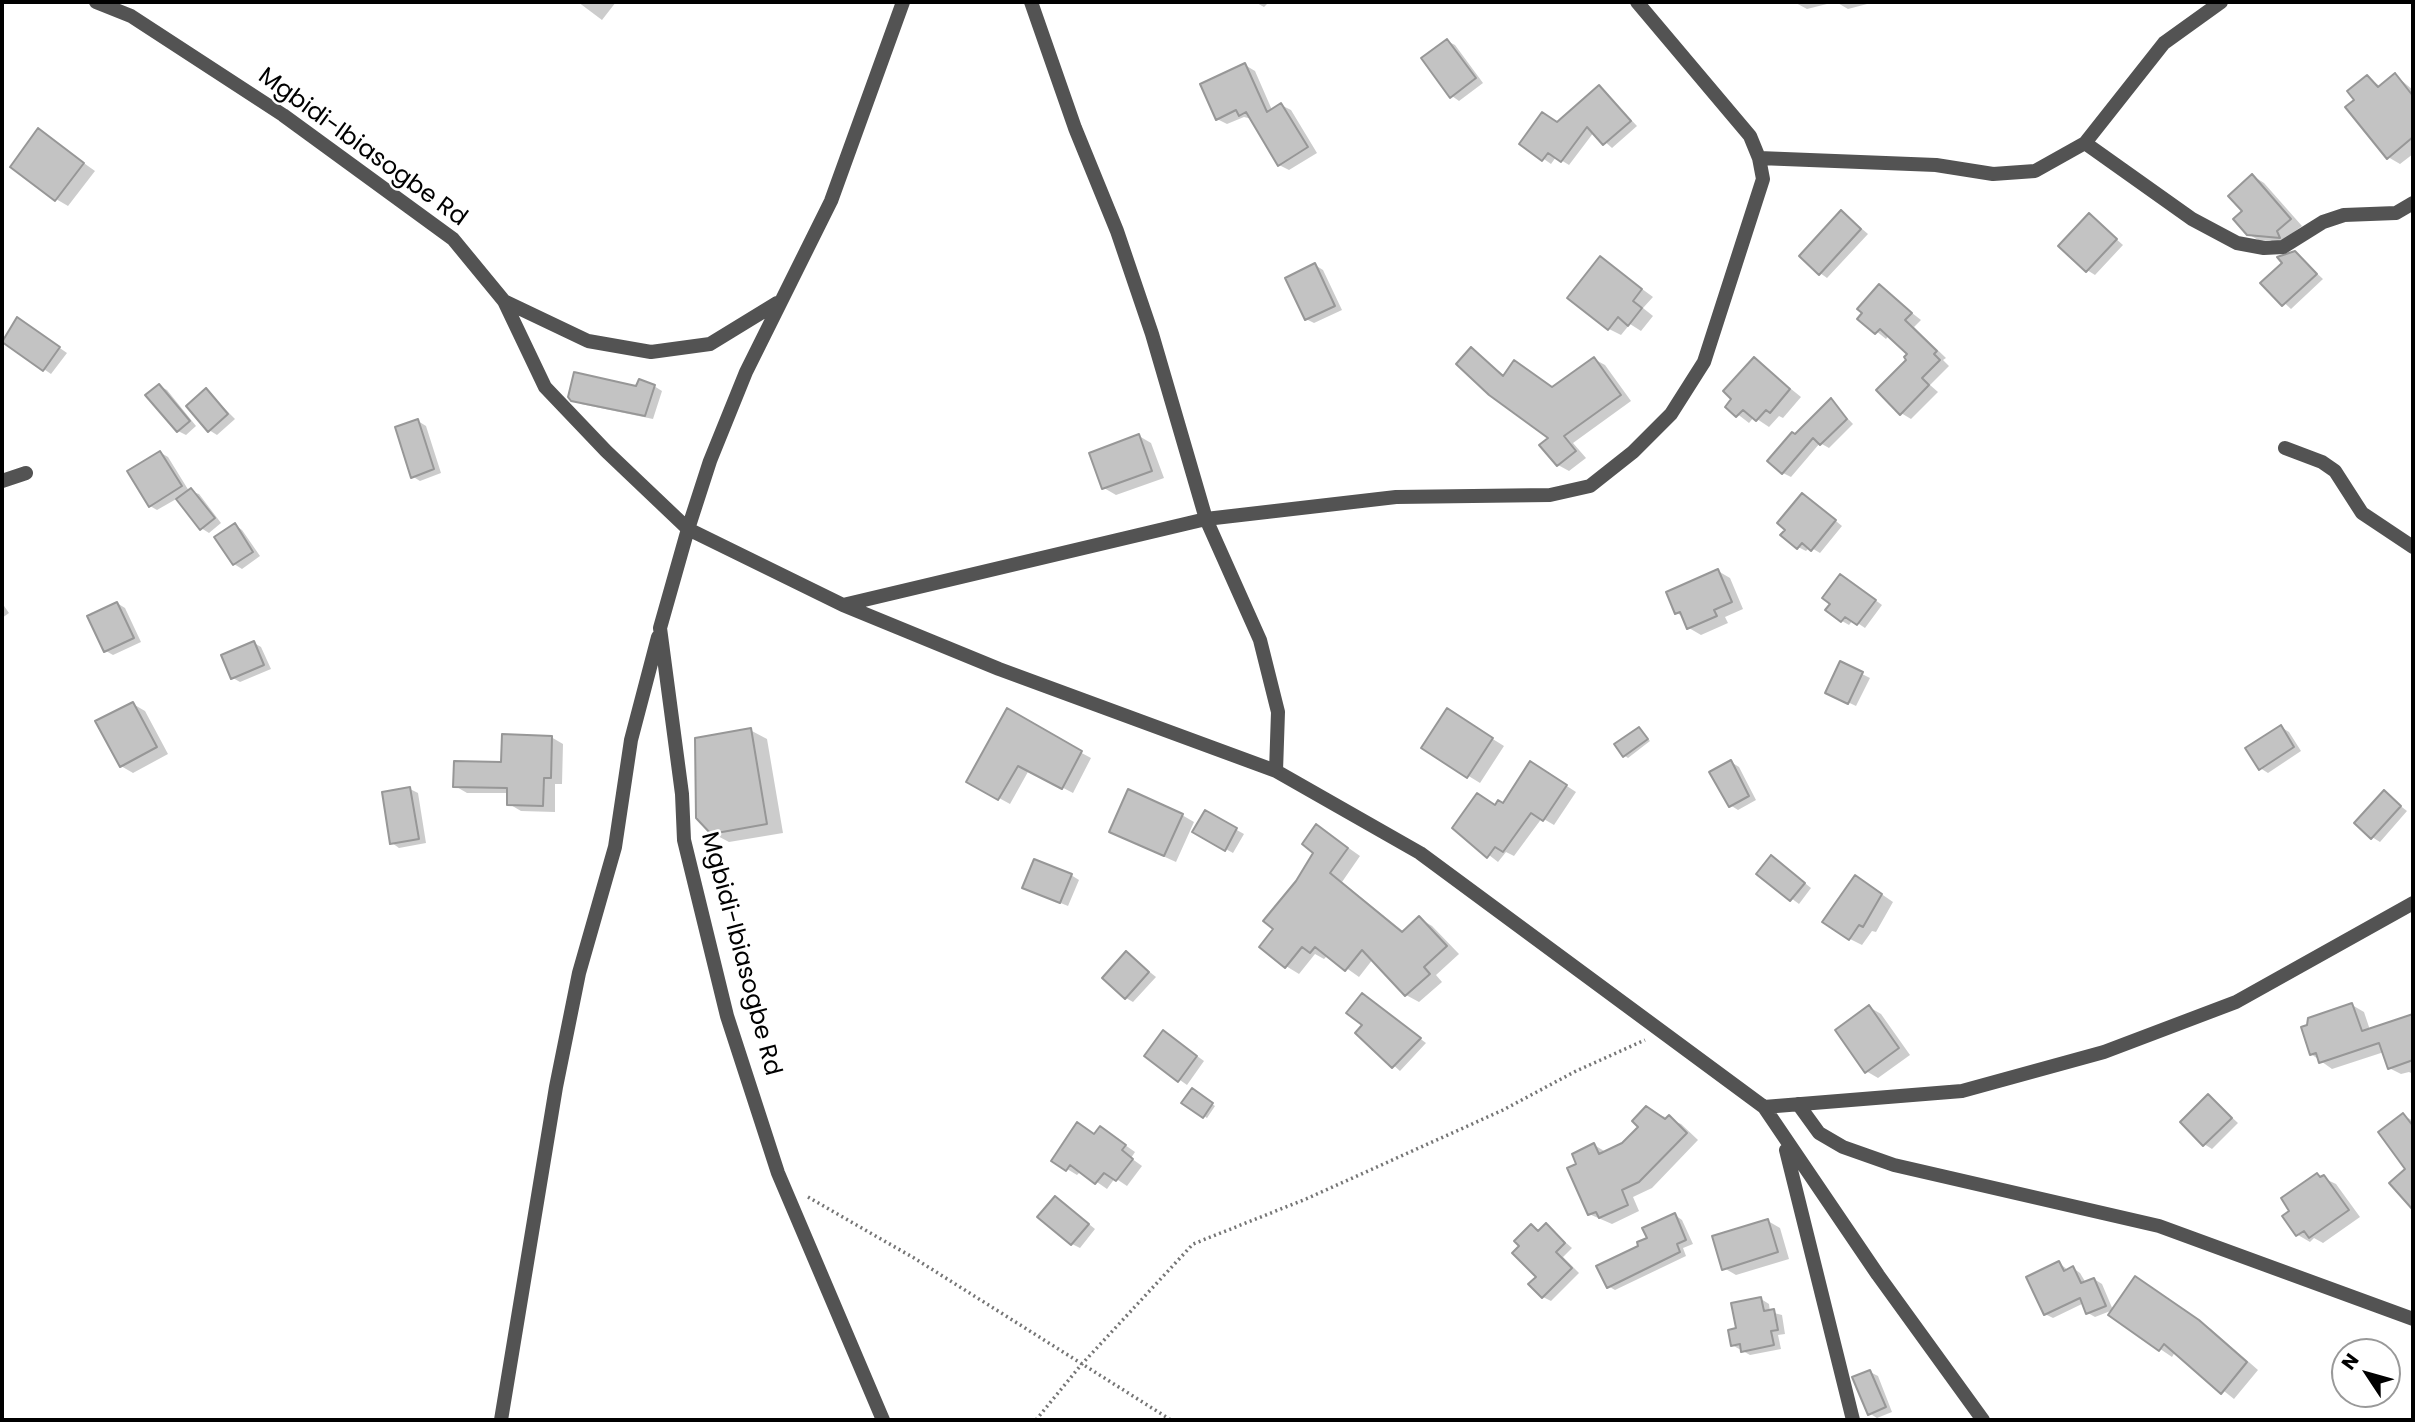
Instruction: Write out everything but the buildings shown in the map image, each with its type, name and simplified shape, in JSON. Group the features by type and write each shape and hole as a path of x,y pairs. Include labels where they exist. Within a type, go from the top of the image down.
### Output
{"street":[{"name":"Mgbidi-Ibiasogbe Rd","path":"96,2 131,16 284,115 453,239 504,301 545,387 606,451 688,529 660,628 682,794 684,840 727,1016 782,1182 883,1420"},
{"path":"903,2 831,201 778,302 746,372 710,461 688,529 843,605 999,669 1276,771 1420,853 1764,1107 1783,1138 1983,1420"},
{"path":"1031,2 1075,128 1126,257 1206,519 1260,640 1278,712 1276,771"},
{"path":"843,605 1206,519 1396,497 1550,495 1590,486 1633,452 1671,414 1704,362 1763,179 1759,158 1750,136 1725,103 1637,2"},
{"path":"1759,158 1936,165 1993,174 2035,171 2085,143 2164,43 2221,2"},
{"path":"2085,143 2192,219 2237,243 2264,248 2283,247 2333,218 2344,215 2396,213 2413,203"},
{"path":"504,301 588,341 651,352 710,344 778,302"},
{"path":"2285,448 2322,462 2335,471 2362,513 2413,547"},
{"path":"2,481 26,473"},
{"path":"501,1420 556,1087 579,973 615,848 631,740 660,628"},
{"path":"1764,1107 1962,1091 2104,1052 2236,1002 2413,903"},
{"path":"1798,1104 1819,1133 1856,1152 1894,1165 2159,1226 2413,1319"},
{"path":"1783,1138 1853,1420"}],"path":[{"path":"1036,1420 1081,1365 1193,1244 1306,1199 1503,1110 1576,1070 1640,1045 1658,1028"},
{"path":"782,1182 914,1258 1171,1420"}]}
